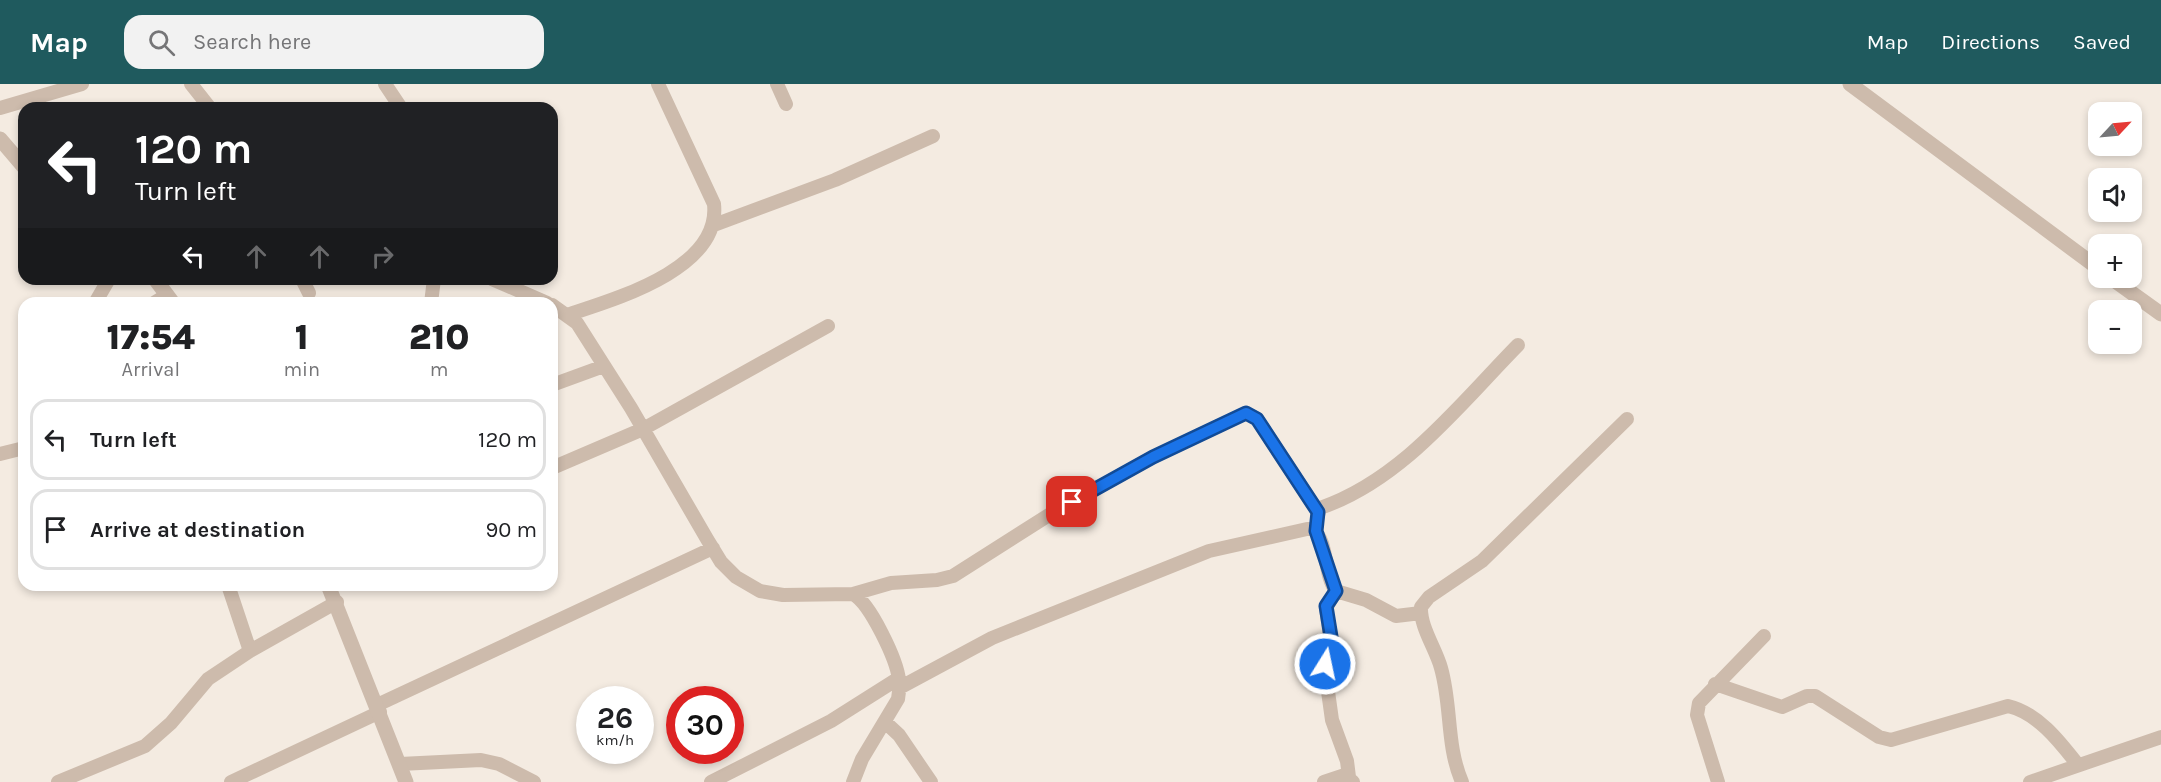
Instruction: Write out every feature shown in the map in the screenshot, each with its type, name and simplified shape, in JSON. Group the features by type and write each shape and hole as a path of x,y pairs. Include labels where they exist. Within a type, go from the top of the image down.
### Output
{"street":[{"path":"20,102 82,84"},
{"path":"191,84 205,102"},
{"path":"385,84 397,102"},
{"path":"567,315 633,291 680,265 702,247 714,225 714,204 709,191 658,84"},
{"path":"777,84 786,104"},
{"path":"1850,84 2088,261"},
{"path":"0,108 18,103"},
{"path":"714,225 835,180 933,136"},
{"path":"0,139 18,160"},
{"path":"305,285 309,292"},
{"path":"506,285 533,297"},
{"path":"2125,288 2161,314"},
{"path":"558,309 577,323 713,548 736,578 760,591 783,595 853,594 891,583 937,580 953,576 1072,502 1153,457 1246,413 1257,419 1318,512"},
{"path":"558,465 643,429 828,326"},
{"path":"1336,591 1316,531 1320,508 1356,494 1398,465 1518,345"},
{"path":"558,383 604,366"},
{"path":"1462,782 1450,743 1448,700 1441,666 1421,613 1424,602 1482,561 1627,419"},
{"path":"0,454 18,450"},
{"path":"711,782 831,721 899,683 992,638 1209,551 1306,529 1316,531"},
{"path":"231,782 713,548"},
{"path":"230,591 240,629 250,651"},
{"path":"331,591 406,782"},
{"path":"1336,591 1366,600 1396,616 1421,613"},
{"path":"1336,591 1326,606 1332,643 1325,670 1333,726 1347,761 1351,779"},
{"path":"853,594 866,605 899,683 898,699 862,759 853,782"},
{"path":"58,782 145,746 171,723 208,679 250,651 337,602"},
{"path":"1718,782 1697,709 1703,697 1764,636"},
{"path":"1715,684 1782,707 1807,696 1815,696 1879,736 1891,740 2008,706 2022,711 2046,728 2078,765"},
{"path":"885,722 899,735 931,782"},
{"path":"2030,782 2161,737"},
{"path":"400,764 481,760 499,764 534,782"},
{"path":"1324,782 1345,776 1351,779"}],"route":[{"path":"1072,502 1190,438 1246,413 1257,419 1318,512 1316,531 1332,586 1336,591 1326,606 1332,643 1325,664"}]}
